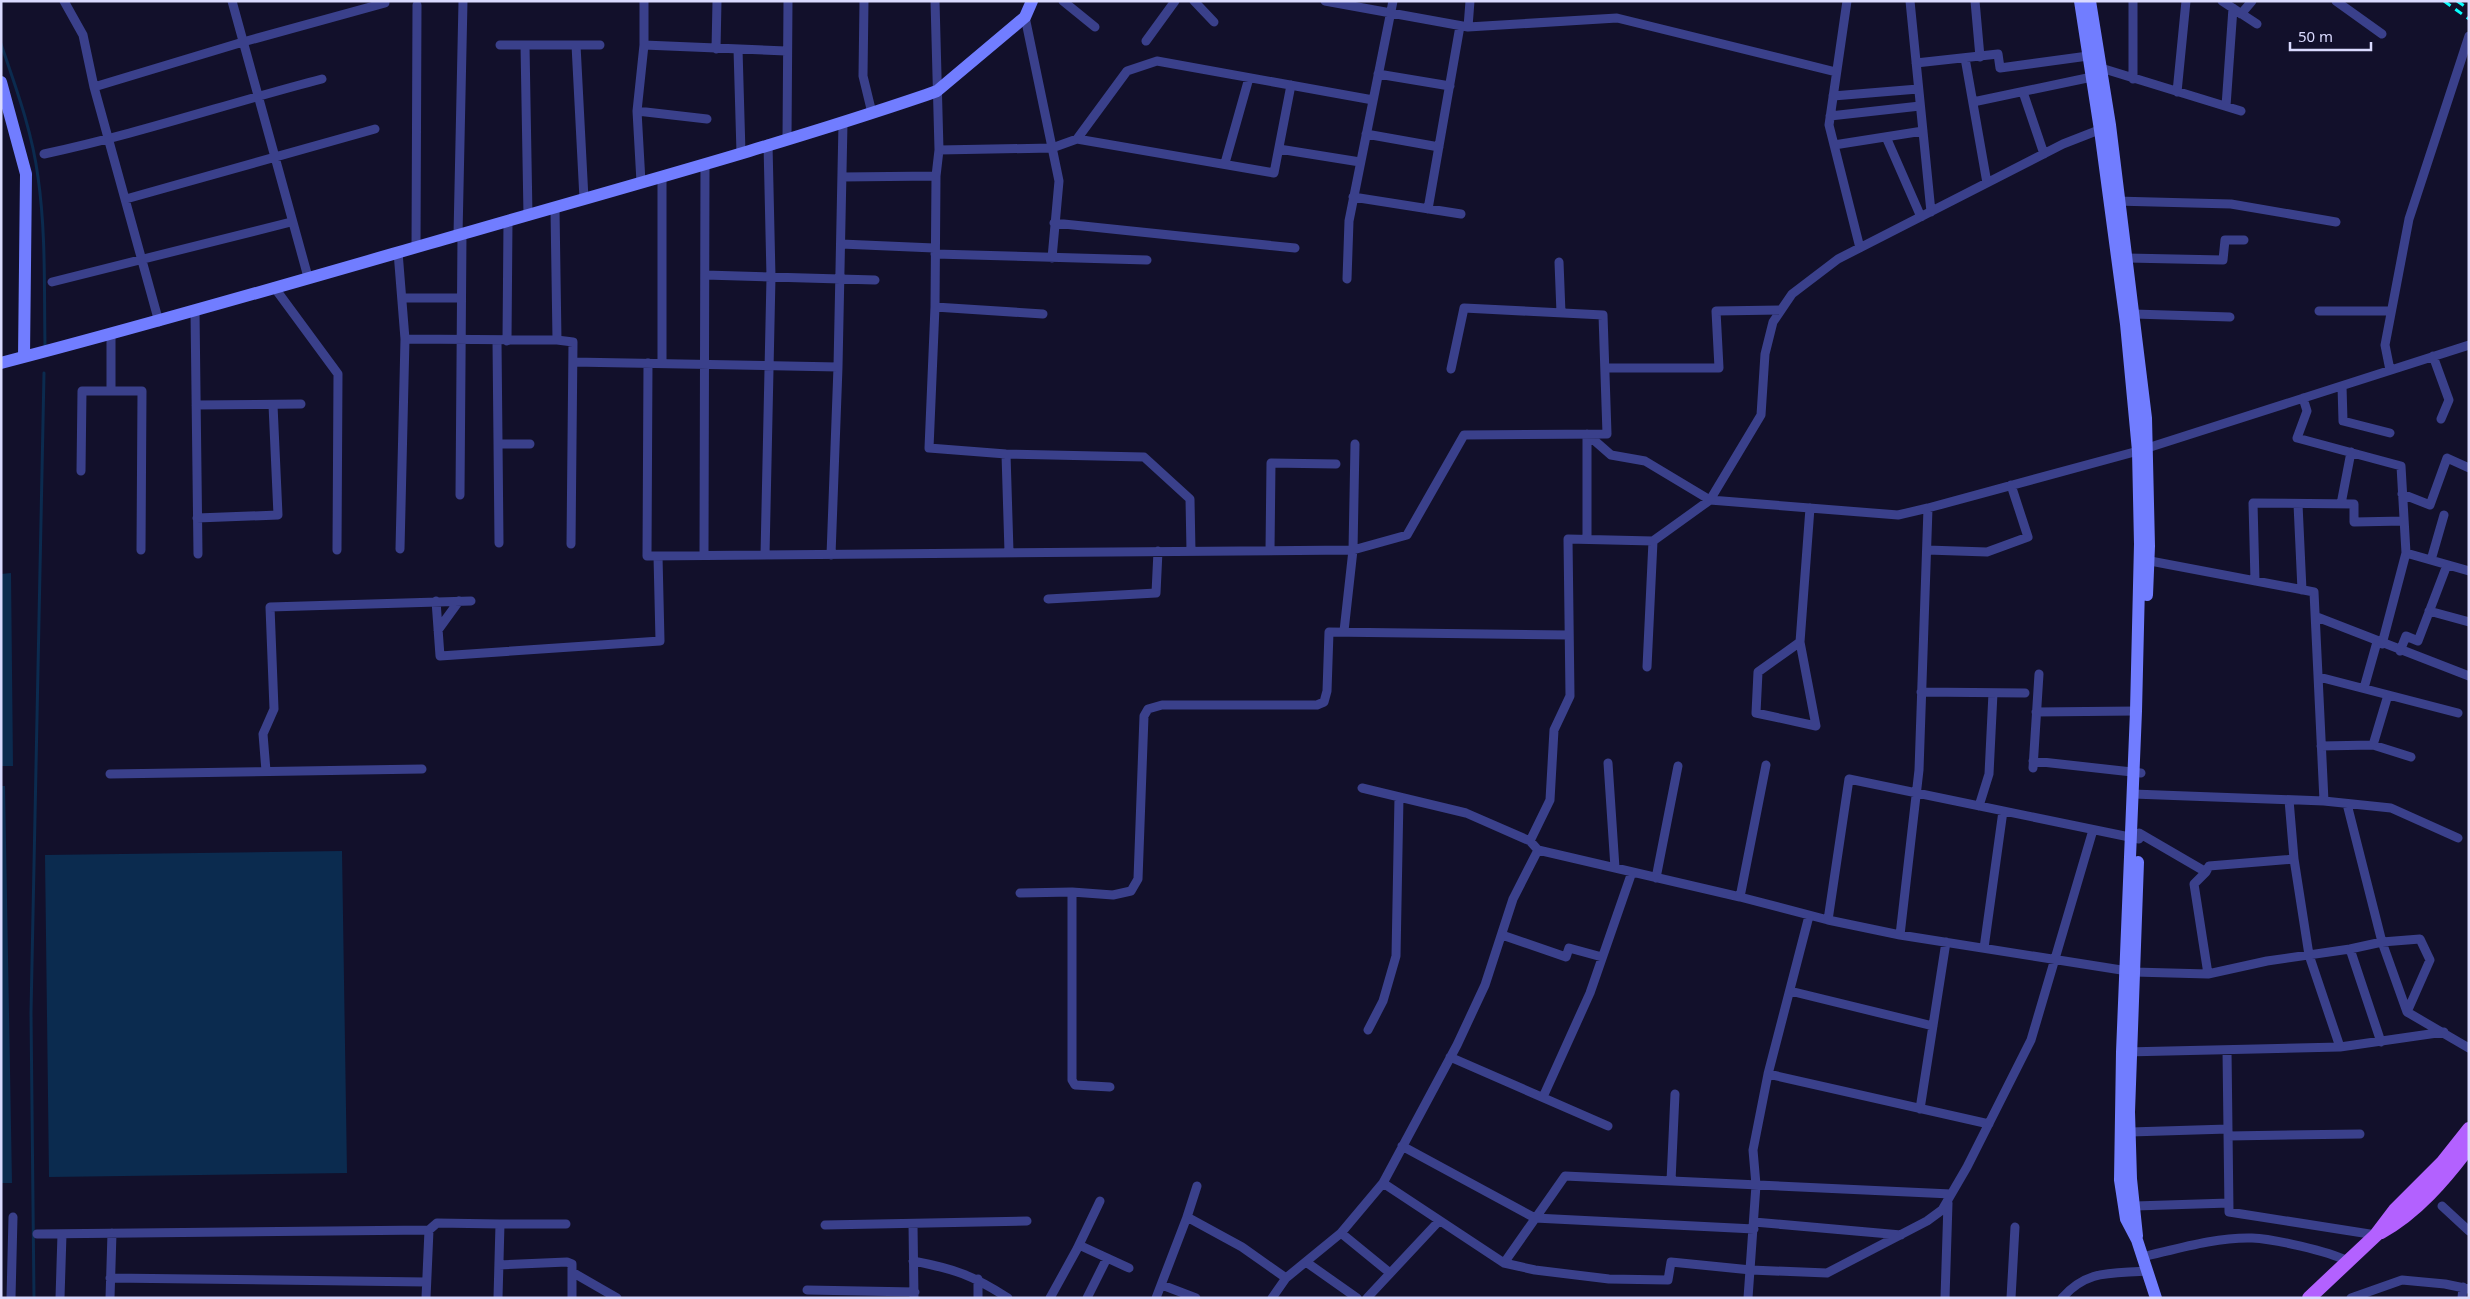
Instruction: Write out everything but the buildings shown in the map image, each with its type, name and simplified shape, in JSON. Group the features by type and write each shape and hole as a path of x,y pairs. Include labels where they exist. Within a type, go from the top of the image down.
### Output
{"main road":[{"path":"1,363 159,322 308,277 528,216 843,123 937,91 1024,17 1032,1"},
{"path":"2080,1 2092,77 2105,127"},
{"path":"2090,1 2101,68 2105,127 2115,201 2126,324 2143,449"},
{"path":"1,82 26,174 24,357"},
{"path":"2115,201 2127,258 2134,314 2143,449 2144,560 2136,837 2120,1180 2126,1219 2137,1240 2156,1298"},
{"path":"2137,773 2136,711 2144,560"},
{"path":"2127,1052 2131,1179 2137,1240"},
{"path":"2309,1298 2376,1235 2394,1210 2442,1163 2469,1129"},
{"path":"2376,1235 2401,1221 2452,1170 2469,1147"}],"street":[{"path":"64,1 83,35 94,87 159,322"},
{"path":"232,1 256,96 308,277"},
{"path":"460,495 462,340 460,234 463,1"},
{"path":"641,182 637,111 644,45 644,1"},
{"path":"716,49 717,1"},
{"path":"787,138 786,52 788,1"},
{"path":"864,1 863,76 872,113"},
{"path":"935,1 939,150 936,176 929,448 1006,454 1144,457 1190,499 1191,551"},
{"path":"1063,1 1095,27"},
{"path":"1146,41 1176,1"},
{"path":"1194,1 1214,22"},
{"path":"1325,1 1464,26 1617,18 1836,72"},
{"path":"1347,279 1348,221 1393,1"},
{"path":"1428,208 1450,86 1470,1"},
{"path":"1847,1 1829,125 1860,248"},
{"path":"1910,1 1931,212"},
{"path":"1975,1 1980,57"},
{"path":"2133,1 2133,79"},
{"path":"2177,92 2186,1"},
{"path":"2222,1 2257,24"},
{"path":"2242,14 2252,1"},
{"path":"2336,1 2382,34"},
{"path":"94,87 243,42 384,3"},
{"path":"416,248 417,5"},
{"path":"2226,106 2232,8"},
{"path":"1024,17 1059,181 1052,258"},
{"path":"2390,370 2385,345 2409,218 2468,36"},
{"path":"500,45 600,45"},
{"path":"525,45 528,216"},
{"path":"576,45 584,199"},
{"path":"644,45 786,52"},
{"path":"738,50 741,153"},
{"path":"1916,62 1998,54 2000,68 2088,56"},
{"path":"1965,58 1988,183"},
{"path":"1077,139 1127,71 1157,60 1373,100"},
{"path":"2101,68 2241,111"},
{"path":"1378,74 1450,86"},
{"path":"1973,102 2092,77"},
{"path":"1225,164 1249,78"},
{"path":"44,154 110,140 256,96 322,79"},
{"path":"939,150 1052,148 1077,139 1274,173 1291,85"},
{"path":"1833,96 1918,89"},
{"path":"2023,92 2044,154"},
{"path":"1830,116 1920,106"},
{"path":"637,111 707,119"},
{"path":"831,555 838,367 843,123"},
{"path":"1530,841 1550,800 1554,730 1570,696 1568,539 1652,541 1710,500 1761,415 1765,354 1773,322 1792,294 1838,259 2044,154 2105,127"},
{"path":"126,199 375,129"},
{"path":"1834,145 1923,131"},
{"path":"1366,134 1439,147"},
{"path":"1886,137 1921,217"},
{"path":"765,555 771,277 768,144"},
{"path":"1279,149 1360,162"},
{"path":"704,555 705,164"},
{"path":"662,176 662,363"},
{"path":"842,177 936,176"},
{"path":"1353,197 1460,214"},
{"path":"2115,201 2231,204 2336,222"},
{"path":"555,208 558,340"},
{"path":"507,341 508,221"},
{"path":"52,282 291,222"},
{"path":"1054,223 1295,248"},
{"path":"2127,258 2223,260 2225,240 2244,240"},
{"path":"841,244 1052,258 1147,260"},
{"path":"398,252 405,339 400,549"},
{"path":"1559,262 1561,312"},
{"path":"705,275 874,280"},
{"path":"274,287 338,374 337,550"},
{"path":"402,298 461,298"},
{"path":"934,307 1043,314"},
{"path":"648,363 647,556 1353,550 1407,535 1464,435 1607,434 1603,314 1464,308 1451,369"},
{"path":"1605,368 1719,368 1716,311 1780,310"},
{"path":"195,311 198,554"},
{"path":"2319,311 2391,311"},
{"path":"2134,314 2230,318"},
{"path":"111,334 111,391"},
{"path":"405,339 558,340 573,342 571,544"},
{"path":"498,341 499,543"},
{"path":"1587,434 1611,455 1645,461 1710,500 1898,515 2143,449 2469,345"},
{"path":"2433,356 2449,400 2441,419"},
{"path":"573,362 838,367"},
{"path":"2342,386 2344,422 2390,433"},
{"path":"81,470 82,391 142,391 141,550"},
{"path":"2303,398 2307,411 2297,438 2401,466 2406,553 2380,643 2364,688"},
{"path":"196,405 301,404"},
{"path":"197,518 278,515 273,405"},
{"path":"1587,434 1587,539"},
{"path":"498,444 530,444"},
{"path":"1344,631 1353,550 1355,444"},
{"path":"2341,504 2351,452"},
{"path":"1006,454 1009,552"},
{"path":"2402,494 2430,505 2447,458 2469,468"},
{"path":"1270,551 1271,463 1336,464"},
{"path":"1927,550 1987,552 2028,536 2011,485"},
{"path":"2256,581 2253,503 2354,504 2354,522 2404,521"},
{"path":"2298,504 2302,590"},
{"path":"1800,642 1758,672 1756,713 1816,726 1800,642 1810,508"},
{"path":"1900,935 1916,793 1922,692 1928,508"},
{"path":"2431,560 2444,515"},
{"path":"1647,667 1652,541"},
{"path":"1048,599 1156,593 1158,551"},
{"path":"2406,553 2469,571"},
{"path":"436,601 440,656 660,641 658,556"},
{"path":"2144,560 2314,592 2317,617 2324,801"},
{"path":"2400,651 2406,636 2418,640 2447,565"},
{"path":"438,630 459,601"},
{"path":"266,771 263,734 274,709 270,607 471,601"},
{"path":"2429,611 2469,622"},
{"path":"2317,617 2400,651 2469,676"},
{"path":"1020,893 1072,892 1113,895 1131,891 1135,886 1138,879 1144,716 1148,709 1162,705 1317,705 1324,702 1327,691 1330,632 1569,635"},
{"path":"2039,674 2033,764 2137,773"},
{"path":"2319,677 2458,713"},
{"path":"1922,692 2026,693"},
{"path":"1980,806 1989,774 1993,693"},
{"path":"2373,745 2388,695"},
{"path":"2036,712 2136,711"},
{"path":"2322,746 2373,745 2411,757"},
{"path":"1608,763 1615,868"},
{"path":"1740,897 1766,765"},
{"path":"1656,878 1678,766"},
{"path":"110,774 422,769"},
{"path":"1828,920 1849,779 2093,830 2136,837 2206,872"},
{"path":"1362,788 1466,813 1530,841 1538,850 1740,897 1809,916 1900,935 2130,971 2208,974 2382,942 2420,940 2429,954 2430,960 2407,1012"},
{"path":"2136,794 2324,801 2391,808 2458,838"},
{"path":"1368,1030 1383,1001 1396,956 1399,797"},
{"path":"2289,800 2294,859 2309,955 2340,1047"},
{"path":"2347,804 2382,942 2407,1012 2469,1048"},
{"path":"1984,948 2003,811"},
{"path":"1383,1183 1504,1263 1535,1270 1608,1279 1668,1280 1671,1262 1751,1270 1827,1273 1901,1235 1942,1210 1950,1197 2031,1040 2093,830"},
{"path":"1272,1298 1286,1278 1341,1233 1383,1183 1450,1057 1485,985 1514,899 1538,850"},
{"path":"2208,974 2194,884 2206,872 2209,866 2294,859"},
{"path":"1543,1097 1590,993 1632,872"},
{"path":"1072,892 1072,1080 1075,1085 1110,1087"},
{"path":"1748,1298 1756,1185 1753,1150 1768,1074 1809,916"},
{"path":"1502,935 1566,957 1569,948 1602,957"},
{"path":"1920,1109 1946,942"},
{"path":"2350,949 2380,1042"},
{"path":"1790,991 1933,1026"},
{"path":"2127,1052 2340,1047 2444,1032"},
{"path":"2227,1050 2229,1212 2376,1235"},
{"path":"1450,1057 1608,1126"},
{"path":"1768,1074 1988,1124"},
{"path":"1671,1181 1676,1094"},
{"path":"2130,1132 2360,1134"},
{"path":"1402,1146 1535,1218 1754,1225 1901,1235"},
{"path":"1504,1263 1565,1176 1950,1197"},
{"path":"1156,1298 1197,1186"},
{"path":"1945,1298 1950,1197"},
{"path":"1050,1298 1100,1202"},
{"path":"2135,1206 2229,1203"},
{"path":"2442,1206 2469,1231"},
{"path":"1,1296 11,1297 13,1217"},
{"path":"1187,1217 1242,1247 1286,1278"},
{"path":"824,1225 1027,1221"},
{"path":"1367,1298 1439,1221"},
{"path":"426,1298 429,1230 436,1223 566,1224"},
{"path":"498,1298 500,1224"},
{"path":"807,1290 915,1295 913,1224"},
{"path":"2011,1298 2015,1227"},
{"path":"37,1234 429,1230"},
{"path":"110,1298 112,1233"},
{"path":"1341,1233 1390,1273"},
{"path":"60,1298 62,1234"},
{"path":"2142,1257 2219,1241 2252,1238 2314,1250 2348,1261"},
{"path":"1079,1245 1129,1268"},
{"path":"1087,1298 1107,1258"},
{"path":"913,1261 953,1269 978,1279 1008,1298"},
{"path":"499,1265 567,1262 572,1264 572,1298"},
{"path":"1306,1262 1357,1298"},
{"path":"2062,1298 2073,1286 2093,1275 2147,1271"},
{"path":"572,1272 617,1298"},
{"path":"110,1278 426,1282"},
{"path":"978,1279 978,1298"},
{"path":"2351,1298 2402,1280 2466,1288 2462,1298"},
{"path":"1162,1285 1196,1298"},
{"path":"992,1288 998,1298"}],"water":[{"path":"11,573 13,766 1,766 1,574"},
{"path":"1,786 5,786 12,1183 1,1183"},
{"path":"342,851 347,1173 49,1177 45,855"}],"waterway":[{"path":"1,44 28,126 38,177 43,240 45,345"},
{"path":"34,1298 31,1013 44,373"}],"railway":[{"path":"2444,1 2469,19"},
{"path":"2457,1 2469,9"}]}
